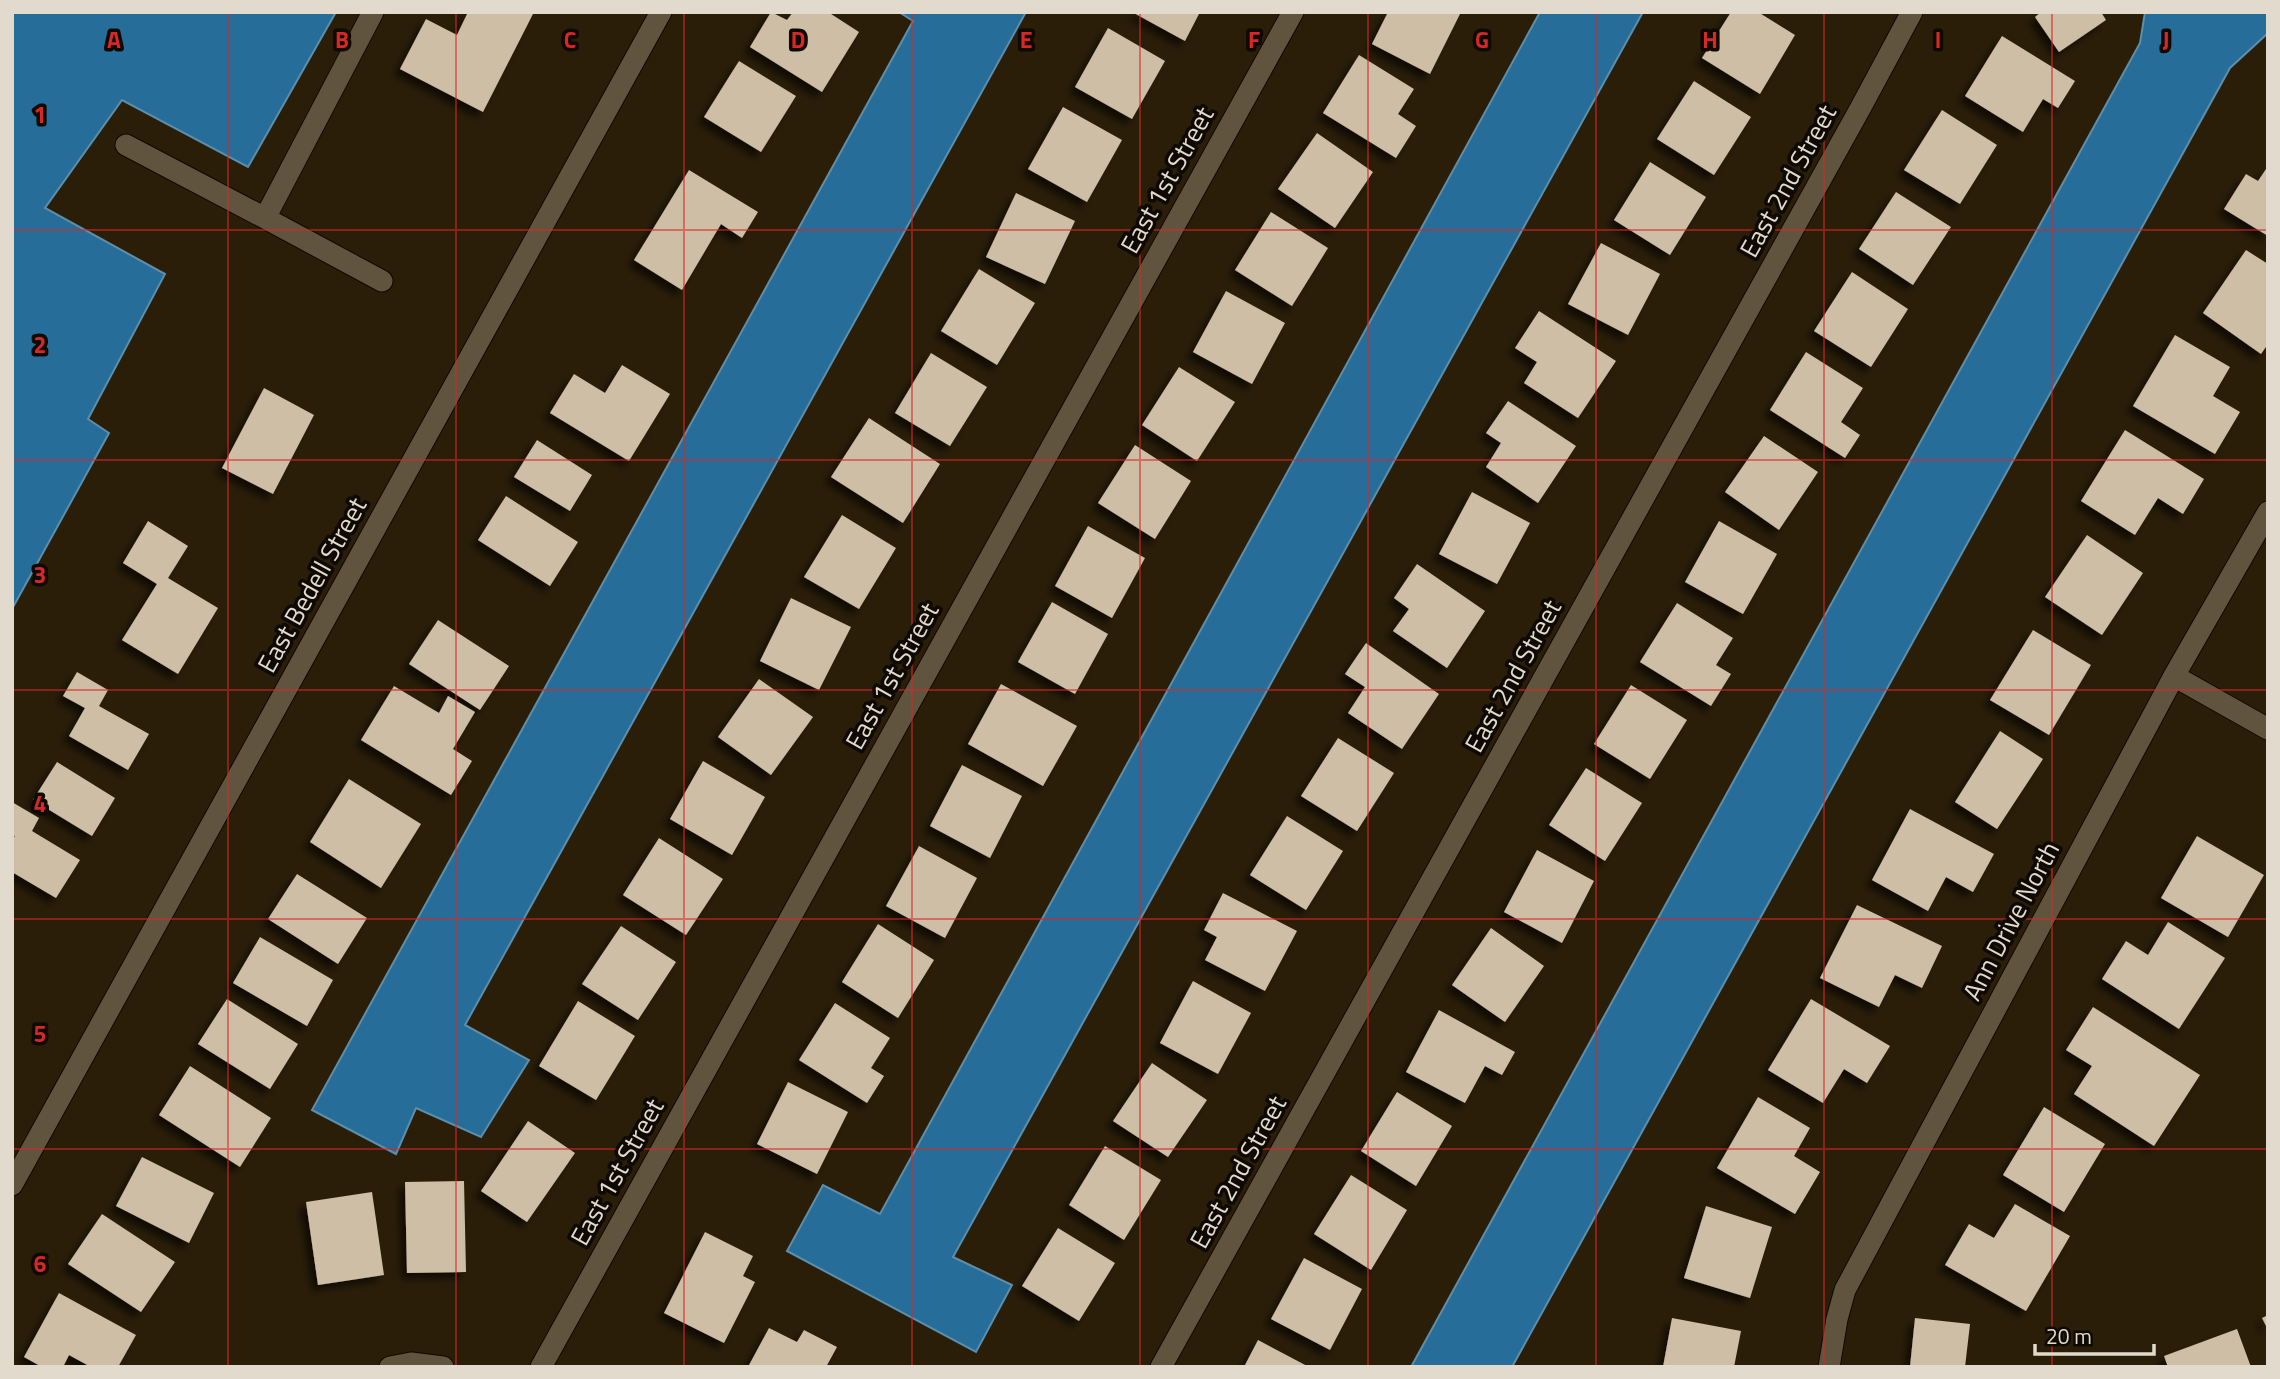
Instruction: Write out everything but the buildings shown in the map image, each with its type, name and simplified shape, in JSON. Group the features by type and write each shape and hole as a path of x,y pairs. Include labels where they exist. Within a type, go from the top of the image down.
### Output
{"street":[{"path":"265,219 373,12"},
{"name":"East Bedell Street","path":"12,1185 661,12"},
{"name":"East 1st Street","path":"541,1367 1293,12"},
{"name":"East 2nd Street","path":"1161,1367 1912,12"},
{"path":"126,145 382,281"},
{"name":"Ann Drive North","path":"1829,1367 1845,1290 2174,676 2268,512"},
{"path":"2174,676 2268,729"},
{"path":"390,1367 411,1363 443,1367"}],"water":[{"path":"12,12 336,12 248,167 122,100 45,208 165,274 88,419 109,433 12,609"},
{"path":"899,12 1026,12 465,1025 529,1060 481,1137 416,1108 396,1154 312,1110 913,21"},
{"path":"1540,12 1643,12 953,1257 1012,1285 976,1352 787,1251 823,1185 880,1214"},
{"path":"2145,12 2268,12 2268,33 2230,68 1512,1367 1411,1367 2140,43"}]}
